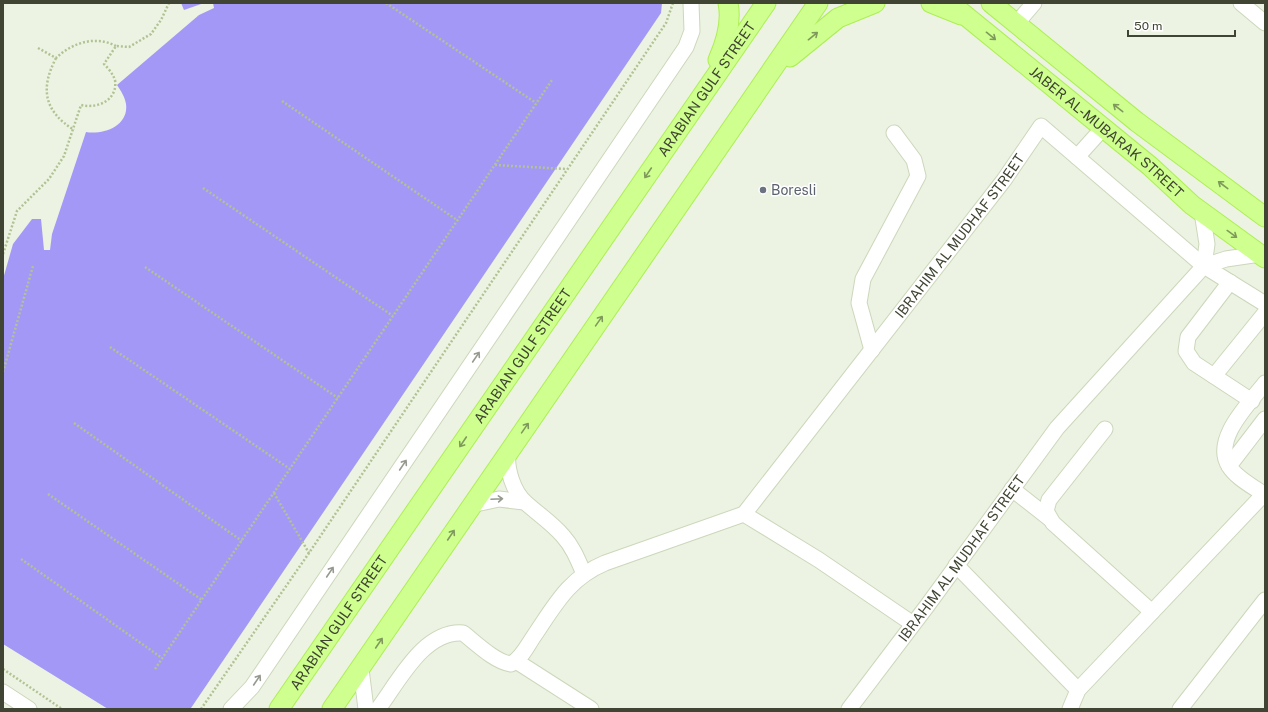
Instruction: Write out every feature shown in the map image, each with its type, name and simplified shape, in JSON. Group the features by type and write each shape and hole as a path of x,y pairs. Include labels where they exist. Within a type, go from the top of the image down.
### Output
{"main road":[{"path":"697,102 715,69 725,44 730,10 728,3"},
{"name":"ARABIAN GULF STREET","path":"279,709 766,3"},
{"path":"332,709 361,669 471,505 818,3"},
{"path":"764,81 797,50 838,18 875,3"},
{"path":"931,3 972,21"},
{"name":"JABER AL-MUBARAK STREET","path":"950,3 1103,128 1202,212 1263,256"},
{"name":"JABER AL-MUBARAK STREET","path":"990,3 1132,118 1265,217"},
{"path":"1176,190 1182,170 1191,166 1200,168"}],"street":[{"path":"231,709 252,687 686,47 692,31 691,3"},
{"path":"1016,24 1034,3"},
{"path":"1241,3 1265,23"},
{"name":"IBRAHIM AL MUDHAF STREET","path":"744,514 1004,180 1041,126 1204,266 1056,428 849,709"},
{"path":"1077,157 1103,128"},
{"path":"872,350 859,303 863,279 918,176 914,160 894,133"},
{"path":"1202,212 1207,244 1204,266"},
{"path":"1204,266 1232,258 1263,256"},
{"path":"1204,266 1265,304"},
{"path":"1230,282 1186,341 1186,351 1190,360 1252,401"},
{"path":"1214,376 1265,313"},
{"path":"1070,709 1078,690 1264,494 1229,466 1224,451 1226,439 1232,427 1265,383"},
{"path":"1229,466 1265,419"},
{"path":"1049,518 1046,511 1049,500 1105,428"},
{"path":"508,452 510,474 524,502 564,536 574,552 584,574"},
{"path":"1012,489 1049,518 1152,612"},
{"path":"471,505 498,499 524,502"},
{"path":"378,709 424,647 432,641 446,634 463,633 503,663 510,664 516,661 562,594 584,574 605,563 744,514 819,560 912,624"},
{"path":"956,565 1078,690"},
{"path":"1180,709 1265,600"},
{"path":"516,661 591,709"},
{"path":"361,669 366,709"},
{"path":"272,709 296,685"},
{"path":"3,692 29,709"}],"path":[{"path":"74,130 56,116 46,94 47,80 56,58 63,52 82,42 110,43 116,46 129,47 151,34 161,20 169,3"},
{"path":"386,3 536,103"},
{"path":"201,709 309,553 666,22 673,3"},
{"path":"3,254 17,211 49,179 64,156 74,130 81,105 90,107 102,104 109,99 115,89 114,78 104,64 116,46"},
{"path":"38,48 56,58"},
{"path":"155,669 552,80"},
{"path":"282,101 457,220"},
{"path":"495,165 567,169"},
{"path":"204,188 393,316"},
{"path":"3,372 34,266"},
{"path":"145,267 338,398"},
{"path":"110,347 290,469"},
{"path":"74,423 242,541"},
{"path":"274,493 309,553"},
{"path":"48,494 202,600"},
{"path":"21,559 162,658"},
{"path":"3,669 62,709"}],"shaded area":[{"path":"181,3 204,3 184,10"},
{"path":"213,3 662,3 661,13 191,708 108,709 3,644 3,279 13,244 32,219 41,219 44,250 50,250 52,234 86,132 100,132 114,127 123,118 126,112 124,96 117,85 199,15 214,8"}],"place":[{"name":"Boresli","path":"763,190"}]}
